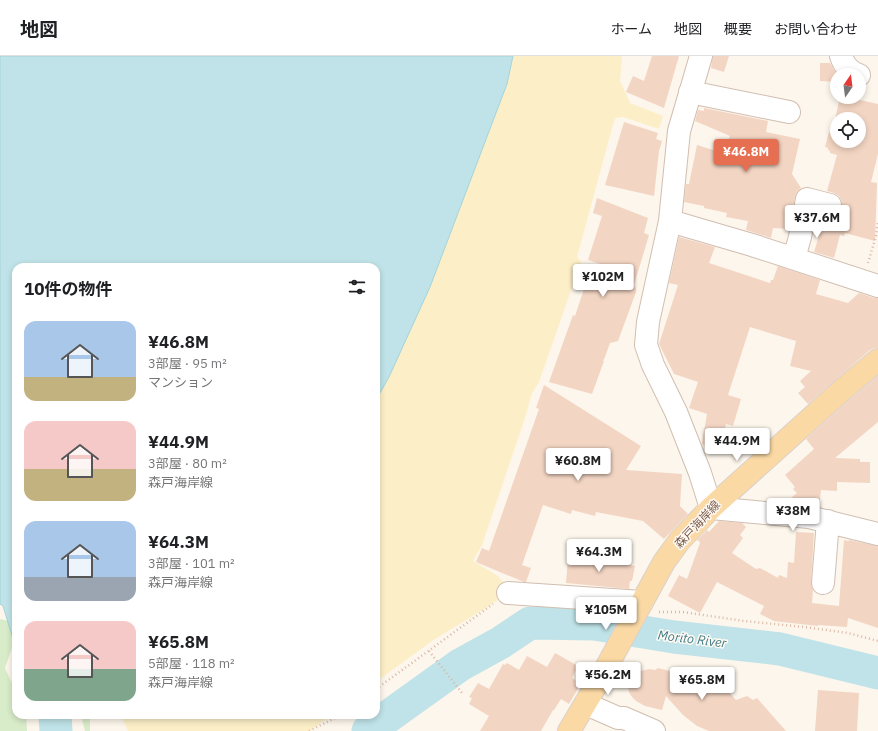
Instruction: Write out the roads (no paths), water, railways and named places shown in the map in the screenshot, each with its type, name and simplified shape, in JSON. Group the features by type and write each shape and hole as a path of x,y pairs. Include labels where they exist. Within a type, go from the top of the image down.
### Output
{"main road":[{"name":"森戸海岸線","path":"569,731 593,691 651,604 664,562 680,540 711,508 841,391 878,360"}],"street":[{"path":"702,56 679,131 670,221 648,322 646,345 653,365 676,412 700,473 711,508 809,517 878,534"},
{"path":"840,56 848,68"},
{"path":"690,92 789,112"},
{"path":"794,258 800,237 807,199 830,205"},
{"path":"670,221 752,245 871,283"},
{"path":"823,583 828,521"},
{"path":"508,593 651,604"},
{"path":"593,691 614,703 624,718 654,731"}],"water":[{"path":"0,56 513,56 507,84 430,287 389,377 380,393 380,263 12,263 12,635 3,606 0,604"}],"waterway":[{"name":"Morito River","path":"368,731 460,665 500,643 530,623 594,624 674,637 780,649 878,673"},
{"name":"Morito River","path":"55,719 56,731"}]}
